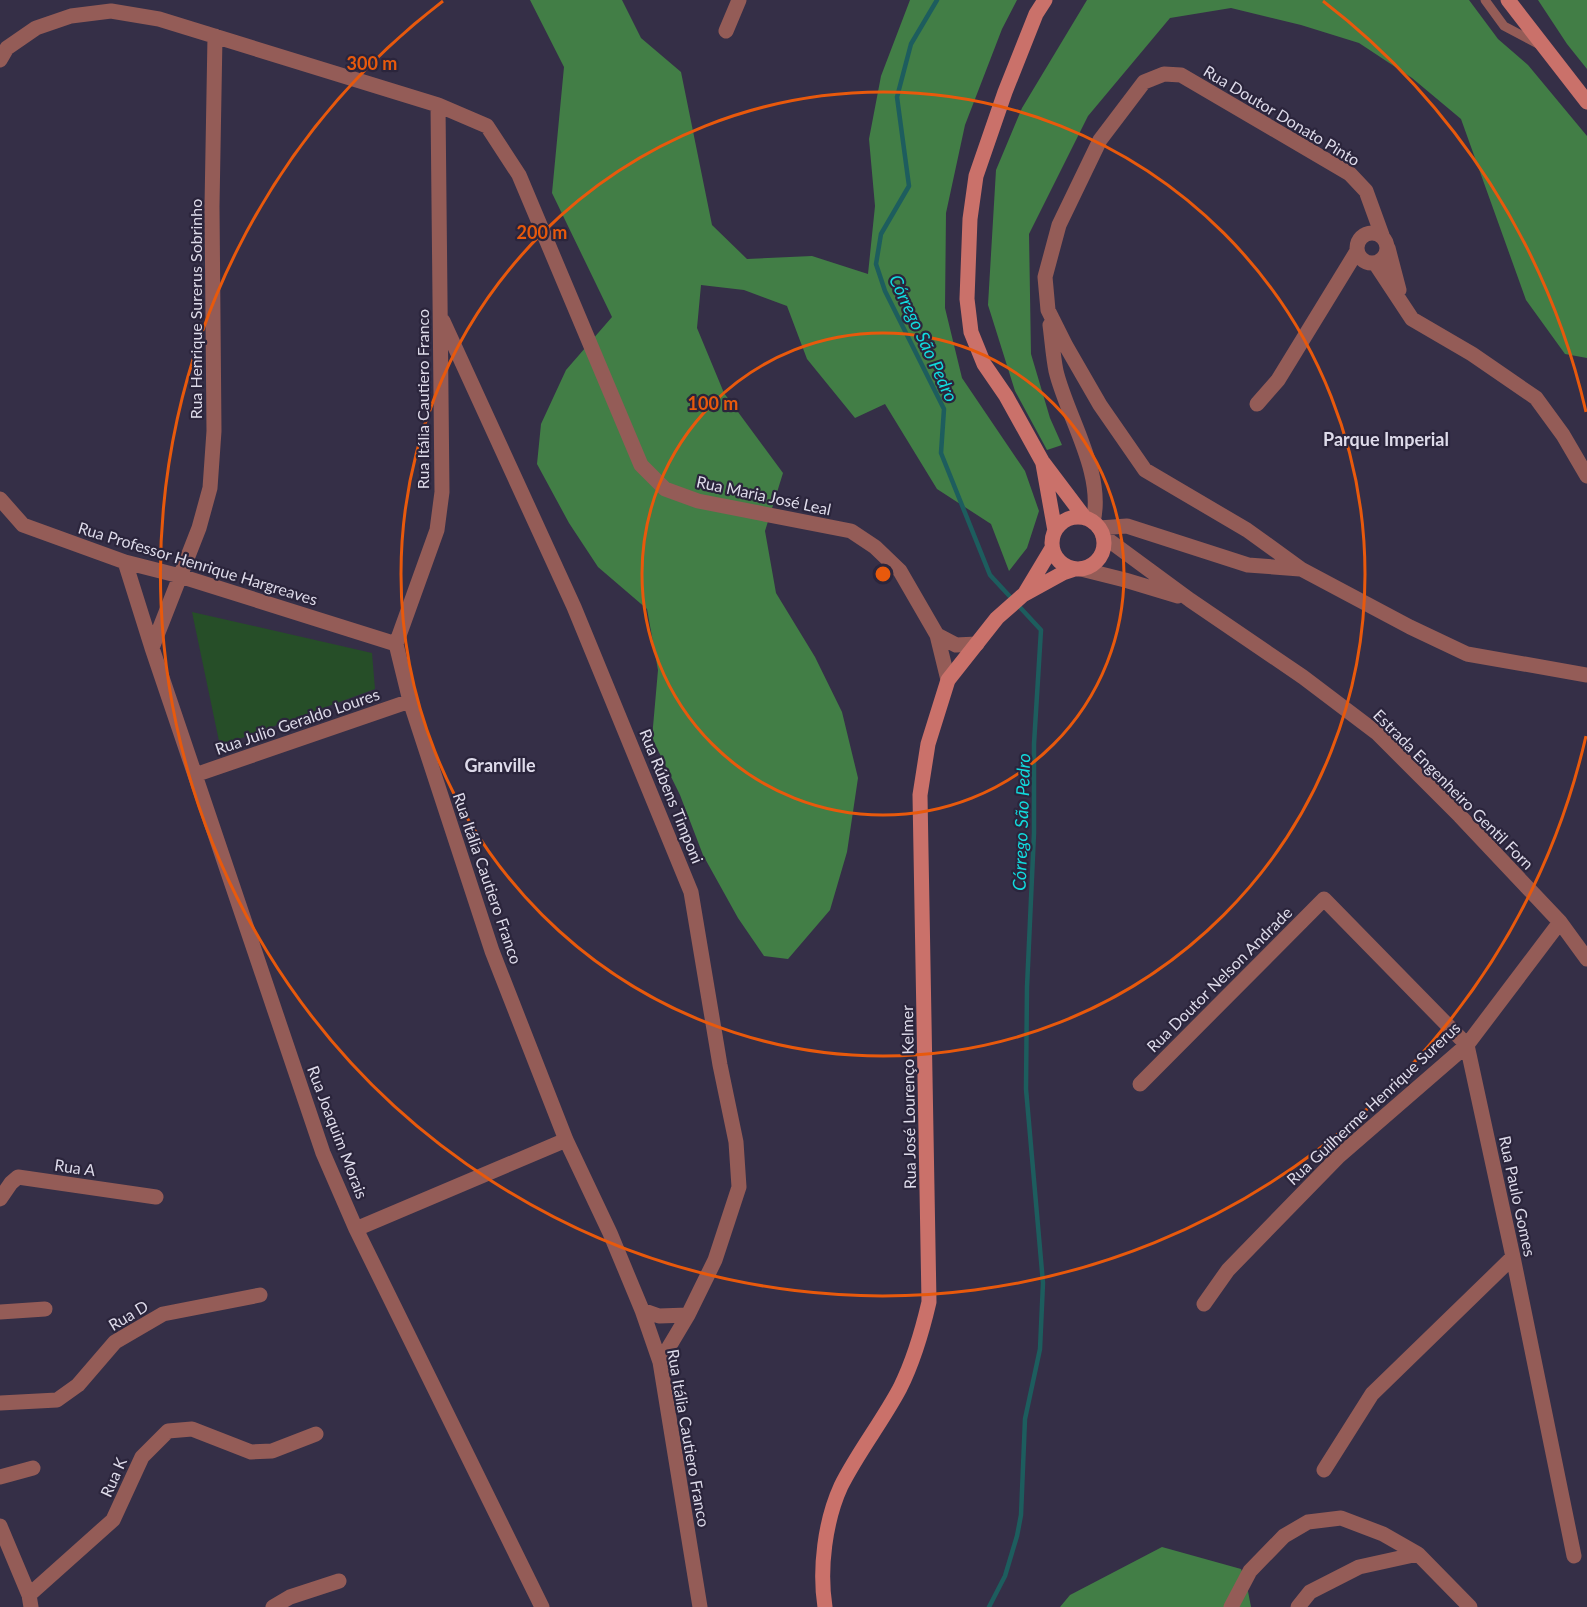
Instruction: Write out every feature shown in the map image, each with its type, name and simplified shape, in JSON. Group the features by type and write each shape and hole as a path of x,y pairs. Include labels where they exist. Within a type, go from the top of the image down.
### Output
{"main road":[{"name":"Estrada Engenheiro Gentil Forn","path":"1045,0 1036,7 976,176 970,219 967,299 971,332 984,364 1006,396 1042,461 1095,526"},
{"path":"1508,0 1587,102"},
{"name":"Estrada Engenheiro Gentil Forn","path":"1042,461 1055,531"},
{"path":"1068,519 1095,526 1104,545 1102,554 1090,566 1078,569 1060,562 1052,548 1055,531 1068,519"},
{"name":"Rua José Lourenço Kelmer","path":"1023,596 1052,548"},
{"name":"Rua José Lourenço Kelmer","path":"825,1607 823,1594 826,1530 841,1487 900,1388 920,1343 929,1302 920,795 928,744 948,680 997,618 1023,596 1063,573 1078,569"}],"street":[{"path":"726,31 739,0"},
{"path":"0,60 8,48 36,28 71,16 111,10 159,19 438,105"},
{"name":"Rua Henrique Surerus Sobrinho","path":"180,576 199,528 210,488 214,431 212,206 215,36"},
{"name":"Rua Doutor Donato Pinto","path":"1301,569 1248,565 1127,526 1095,526 1097,505 1094,486 1082,442 1056,372 1048,310 1045,277 1059,225 1100,140 1144,82 1164,74 1181,75 1350,174 1366,191 1385,242 1402,302"},
{"name":"Rua Maria José Leal","path":"438,105 487,126 519,175 641,465 665,489 698,501 851,531 875,546 900,571 937,635 948,680"},
{"name":"Rua Itália Cautiero Franco","path":"438,105 442,492 437,530 396,644 410,701 492,951 566,1140 610,1233 642,1310 660,1362 699,1607"},
{"path":"1364,235 1366,191"},
{"path":"1257,404 1278,380 1357,251 1358,242 1364,235 1373,232 1385,242 1381,260 1375,263 1364,261 1357,251"},
{"path":"1375,263 1412,319 1472,354 1536,398 1563,435 1587,476"},
{"name":"Rua Doutor Donato Pinto","path":"1048,310 1100,405 1145,470 1247,530 1301,569 1410,627 1467,654 1587,675"},
{"name":"Rua Rúbens Timponi","path":"440,315 574,607 692,892 720,1065 736,1142 739,1187 715,1260 688,1315 660,1362"},
{"name":"Rua Professor Henrique Hargreaves","path":"0,499 23,525 125,562 180,576 396,644"},
{"name":"Estrada Engenheiro Gentil Forn","path":"1095,526 1190,600 1302,677 1377,733 1460,816 1560,922 1587,959"},
{"name":"Rua Joaquim Morais","path":"125,562 323,1153 356,1229 542,1607"},
{"name":"Estrada Engenheiro Gentil Forn","path":"1078,569 1125,580 1190,600"},
{"path":"152,648 180,576"},
{"path":"937,635 956,645 977,644"},
{"name":"Rua Julio Geraldo Loures","path":"195,775 410,701"},
{"name":"Rua Doutor Nelson Andrade","path":"1140,1084 1324,899 1467,1045"},
{"name":"Rua Guilherme Henrique Surerus","path":"1204,1304 1228,1270 1339,1156 1467,1045 1560,922"},
{"name":"Rua Paulo Gomes","path":"1467,1045 1574,1556"},
{"path":"356,1229 566,1140"},
{"name":"Rua A","path":"0,1199 10,1182 18,1177 156,1197"},
{"path":"1324,1470 1372,1394 1513,1257"},
{"name":"Rua D","path":"0,1403 57,1400 78,1385 115,1342 163,1314 260,1294"},
{"path":"0,1311 45,1309"},
{"path":"642,1310 659,1316 688,1315"},
{"name":"Rua K","path":"30,1601 113,1520 142,1456 168,1431 192,1429 252,1452 272,1451 316,1434"},
{"path":"0,1477 33,1468"},
{"path":"1231,1607 1250,1571 1284,1536 1308,1522 1341,1518 1383,1534 1418,1554 1470,1607"},
{"path":"0,1526 30,1601"},
{"path":"1298,1607 1310,1592 1359,1567 1418,1554"},
{"path":"273,1607 290,1597 339,1581"}],"lane":[{"path":"1485,0 1504,26 1543,47"}],"green space":[{"path":"530,0 622,0 641,38 681,72 712,225 747,259 812,256 868,274 875,206 869,139 881,76 910,0 1017,0 1002,29 965,125 946,213 945,308 962,378 1025,471 1039,511 1027,548 1009,571 991,524 937,489 885,404 855,418 807,359 787,306 744,290 701,285 697,328 724,393 783,473 765,531 776,593 815,657 842,712 858,778 847,852 830,910 788,959 764,956 738,918 703,855 680,795 652,738 658,670 647,609 598,567 569,523 537,464 541,424 566,370 612,317 552,193 564,67"},
{"path":"1087,0 1469,0 1498,39 1528,65 1587,136 1587,358 1565,354 1526,300 1461,119 1412,78 1359,43 1301,25 1231,8 1170,18 1088,116 1029,234 1031,354 1050,418 1062,445 1047,450 1015,391 988,305 996,170 1022,108"},
{"path":"1538,0 1587,0 1587,69 1567,44"},
{"path":"192,612 372,653 375,689 220,746"},
{"path":"1162,1547 1241,1569 1251,1607 1060,1607 1070,1595"}],"waterway":[{"name":"Córrego São Pedro","path":"937,0 911,44 897,97 909,186 881,234 876,264 885,291 944,409 941,453 990,575 1041,630 1034,744 1034,833 1027,987 1026,1089 1043,1283 1040,1349 1025,1419 1021,1515 1017,1536 1005,1576 989,1607"}],"district":[{"name":"Parque Imperial","path":"1386,439"},
{"name":"Granville","path":"500,765"}]}
